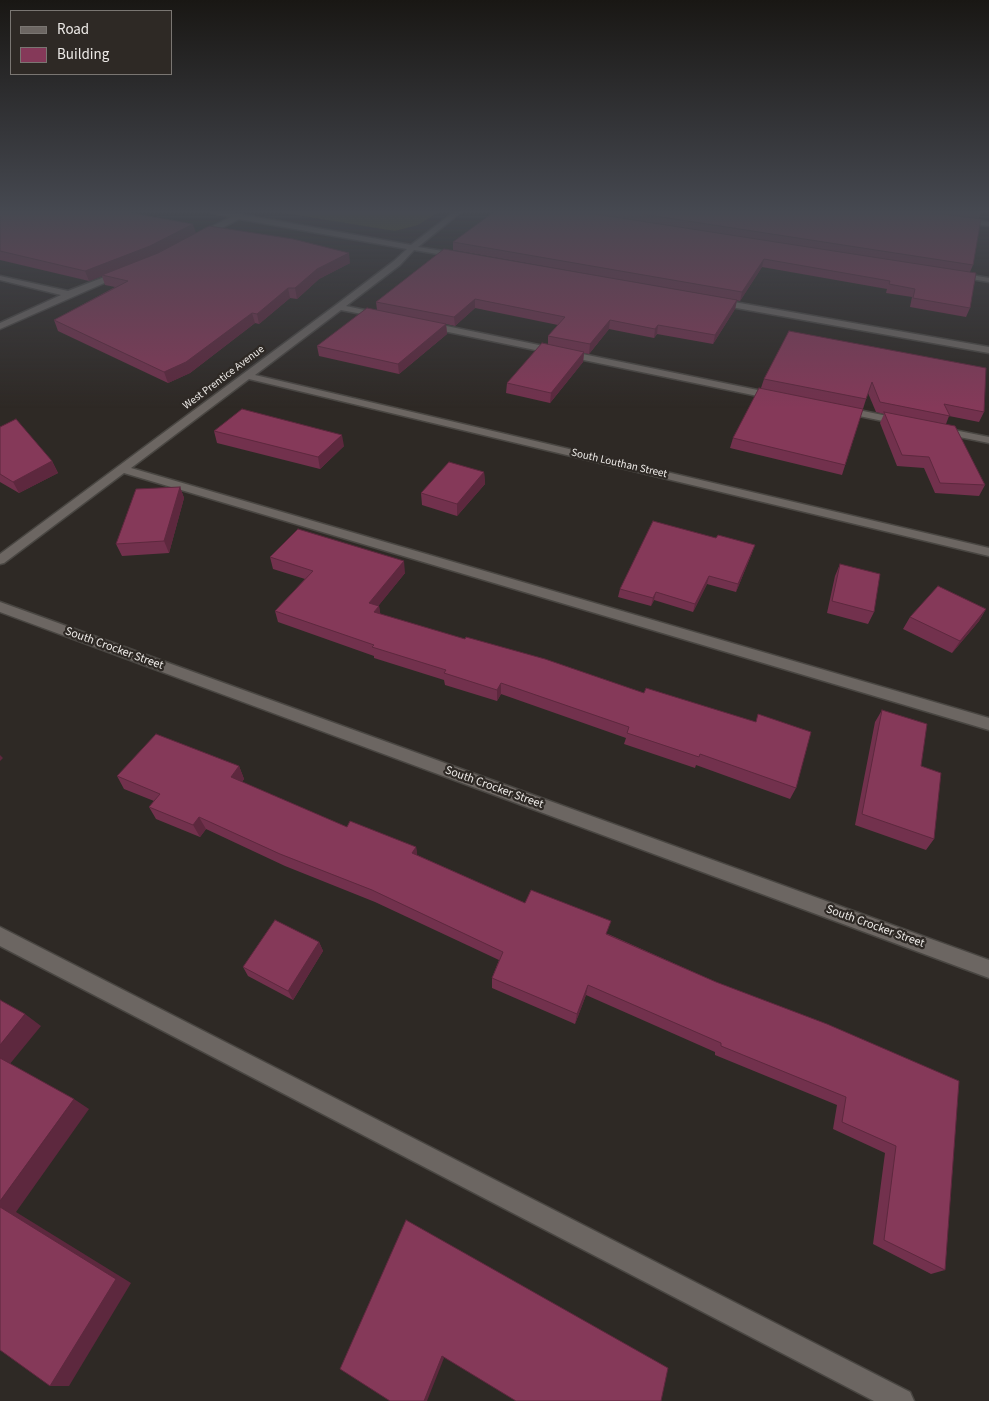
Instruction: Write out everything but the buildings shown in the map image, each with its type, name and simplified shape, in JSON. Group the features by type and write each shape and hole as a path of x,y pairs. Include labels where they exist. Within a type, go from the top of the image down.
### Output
{"street":[{"path":"0,326 69,294 113,277"},
{"name":"West Prentice Avenue","path":"0,560 378,277"},
{"path":"974,277 989,280"},
{"path":"0,278 69,294"},
{"path":"712,301 989,350"},
{"path":"339,307 388,317"},
{"path":"417,323 785,398"},
{"name":"South Louthan Street","path":"248,376 989,552"},
{"path":"834,408 911,424"},
{"path":"931,428 989,440"},
{"path":"122,470 989,724"},
{"name":"South Crocker Street","path":"0,607 989,969"},
{"path":"0,936 901,1401"}]}
